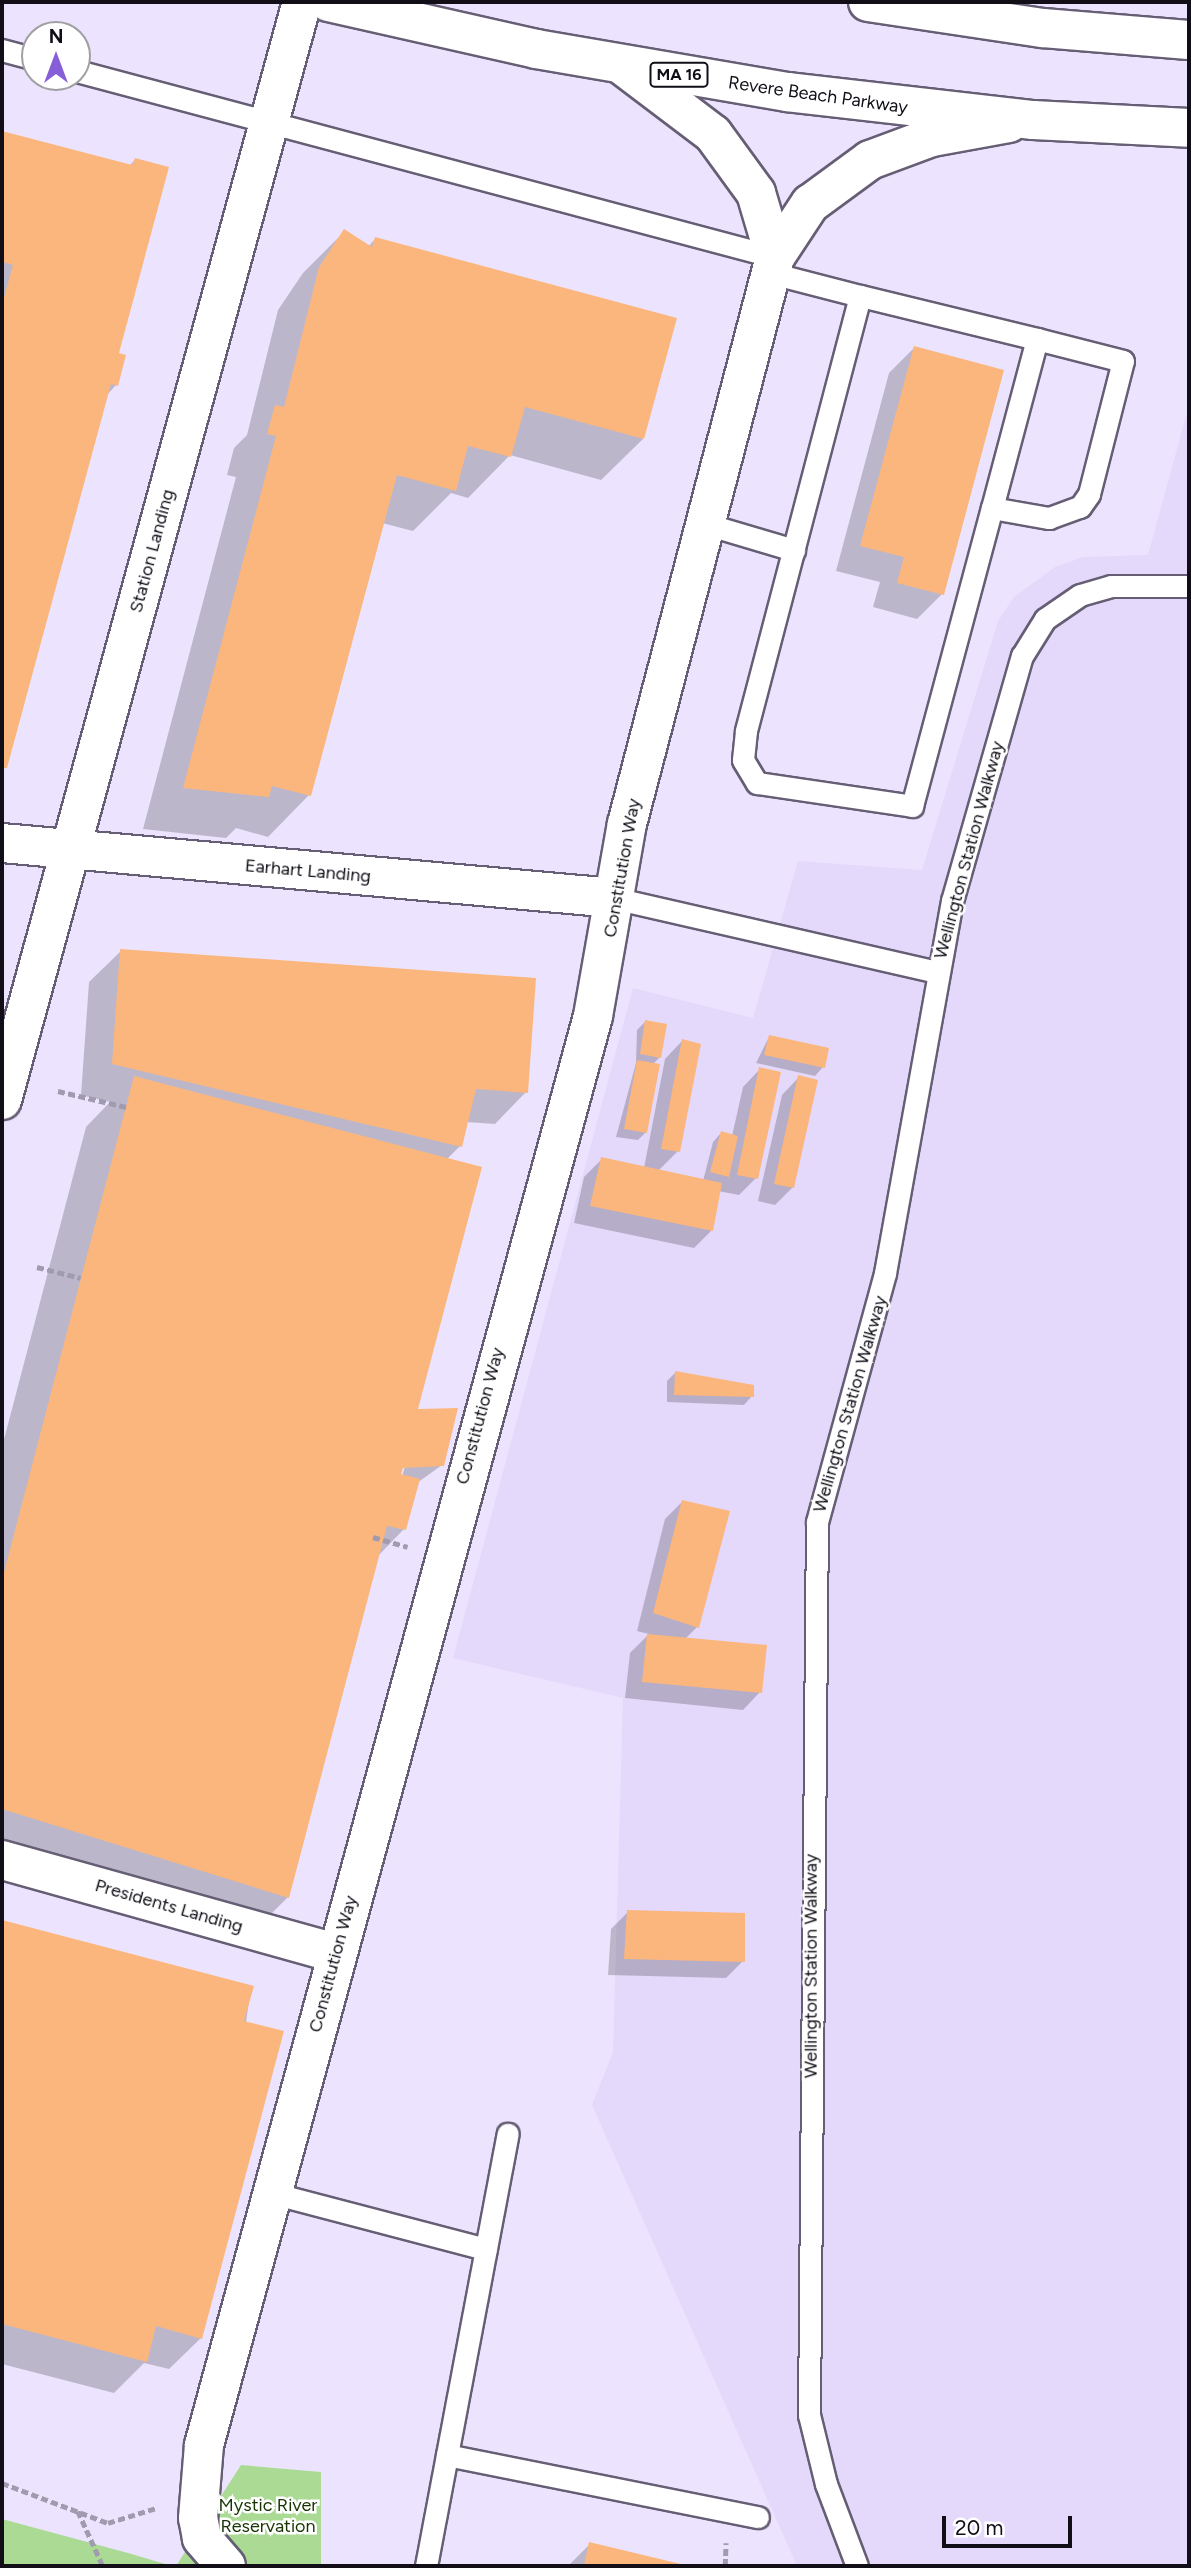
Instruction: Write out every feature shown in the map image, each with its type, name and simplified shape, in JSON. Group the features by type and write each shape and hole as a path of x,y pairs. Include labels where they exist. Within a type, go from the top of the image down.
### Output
{"main road":[{"name":"Station Landing","path":"2,1100 302,2"},
{"name":"Revere Beach Parkway","path":"328,2 622,65 870,103 1034,120 1189,128"},
{"path":"887,3 1042,28 1189,40"},
{"path":"622,65 713,134 756,193 773,265"},
{"name":"Constitution Way","path":"226,2566 202,2538 199,2495 204,2445 593,1016 627,824 773,265 810,204 870,160 932,136 1034,120"},
{"name":"Earhart Landing","path":"2,843 614,898"},
{"name":"Presidents Landing","path":"2,1860 336,1953"}],"lane":[{"path":"2,50 21,55"},
{"path":"91,75 773,265 860,296 1122,361 1089,494 1068,516 1029,518 992,508"},
{"path":"860,296 746,731 747,772 768,788 912,806 1037,339"},
{"path":"706,524 794,550"},
{"name":"Wellington Station Walkway","path":"857,2566 826,2484 809,2415 815,1549 822,1494 885,1273 937,972 967,848 1032,636 1053,612 1091,591 1189,586"},
{"path":"614,898 937,972"},
{"path":"426,2566 508,2134"},
{"path":"272,2193 486,2249"},
{"path":"447,2455 758,2517"}],"path":[{"path":"58,1091 126,1107"},
{"path":"37,1267 81,1278"},
{"path":"373,1537 397,1544"},
{"path":"2,2483 108,2523 199,2495"},
{"path":"78,2511 103,2566"}],"shaded area":[{"path":"1189,405 1189,2566 797,2566 592,2105 613,2052 623,1698 453,1658 633,988 753,1018 798,861 922,870 998,621 1014,597 1055,567 1083,557 1148,555"}],"green space":[{"name":"Mystic River Reservation","path":"241,2465 321,2472 321,2566 176,2566"},
{"path":"2,2519 128,2553 172,2566 2,2566"}],"building":[{"path":"2,131 132,165 135,158 169,167 119,353 126,355 118,386 111,384 7,768 2,768 2,305 13,265 2,262"},
{"path":"344,229 372,247 375,237 677,318 644,439 525,407 511,457 468,446 456,491 397,475 311,796 272,786 269,797 183,788 276,436 267,434 275,405 284,407 319,267"},
{"path":"914,346 1004,370 944,595 897,583 904,557 860,546"},
{"path":"120,949 536,978 528,1093 476,1089 462,1147 112,1064"},
{"path":"645,1020 667,1024 661,1058 640,1054"},
{"path":"769,1035 829,1048 825,1068 764,1055"},
{"path":"682,1039 701,1044 680,1152 661,1149"},
{"path":"637,1060 660,1064 647,1133 624,1129"},
{"path":"759,1067 781,1072 758,1179 737,1175"},
{"path":"798,1075 818,1080 794,1188 774,1184"},
{"path":"134,1076 482,1167 418,1409 458,1408 444,1466 403,1468 401,1474 420,1479 406,1530 387,1526 289,1898 2,1809 2,1580"},
{"path":"721,1131 738,1136 729,1177 710,1172"},
{"path":"601,1157 722,1183 713,1231 590,1206"},
{"path":"675,1371 754,1385 754,1397 674,1395"},
{"path":"682,1500 730,1511 699,1628 653,1613"},
{"path":"647,1634 767,1645 762,1693 642,1682"},
{"path":"627,1910 745,1913 745,1962 624,1959"},
{"path":"2,1920 254,1986 244,2021 284,2031 202,2339 156,2326 147,2362 2,2324"},
{"path":"589,2542 685,2565 685,2566 584,2566"}]}
